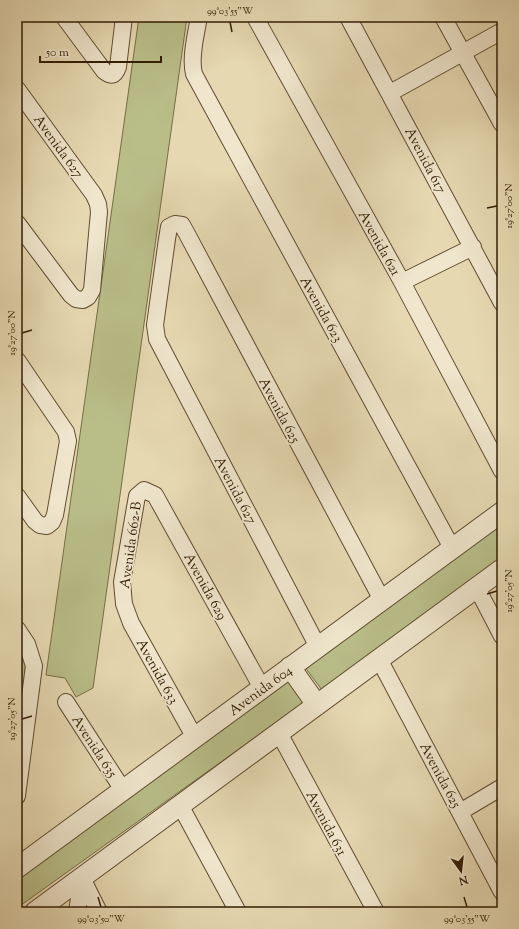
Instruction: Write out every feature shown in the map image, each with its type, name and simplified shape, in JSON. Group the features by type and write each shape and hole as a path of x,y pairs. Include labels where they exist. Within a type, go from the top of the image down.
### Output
{"street":[{"path":"64,17 104,71 109,75 113,75 118,67 124,17"},
{"name":"Avenida 623","path":"199,17 192,59 194,74 452,548"},
{"name":"Avenida 621","path":"255,17 402,282 502,471"},
{"name":"Avenida 617","path":"348,17 502,303"},
{"path":"443,17 502,124"},
{"path":"390,93 502,31"},
{"name":"Avenida 627","path":"17,89 94,195 98,204 99,212 92,290 88,297 83,300 71,295 17,224"},
{"name":"Avenida 627","path":"175,224 169,227 156,318 156,332 160,344 318,647"},
{"name":"Avenida 625","path":"175,224 182,225 187,234 382,600"},
{"path":"402,282 472,247"},
{"path":"17,360 68,436 68,445 55,515 52,522 47,526 40,525 35,521 17,496"},
{"name":"Avenida 662-B","path":"124,604 122,582 137,496 144,490"},
{"name":"Avenida 629","path":"144,490 155,495 262,688"},
{"name":"Avenida 604","path":"17,868 502,512"},
{"path":"36,912 502,569"},
{"path":"477,588 502,636"},
{"name":"Avenida 633","path":"124,604 131,623 194,738"},
{"path":"17,630 27,644 34,666 20,745 17,796"},
{"name":"Avenida 625","path":"379,659 502,892"},
{"path":"290,667 317,705"},
{"name":"Avenida 635","path":"66,702 123,790"},
{"name":"Avenida 631","path":"279,733 376,912"},
{"path":"460,812 502,787"},
{"path":"180,805 238,912"},
{"path":"77,912 82,878"},
{"path":"82,878 100,912"}],"green space":[{"path":"139,17 187,17 93,688 76,697 65,678 46,675"},
{"path":"502,520 502,557 322,690 304,666"},
{"path":"17,646 26,658 20,732 17,728"},
{"path":"288,677 306,701 17,908 17,877"}]}
